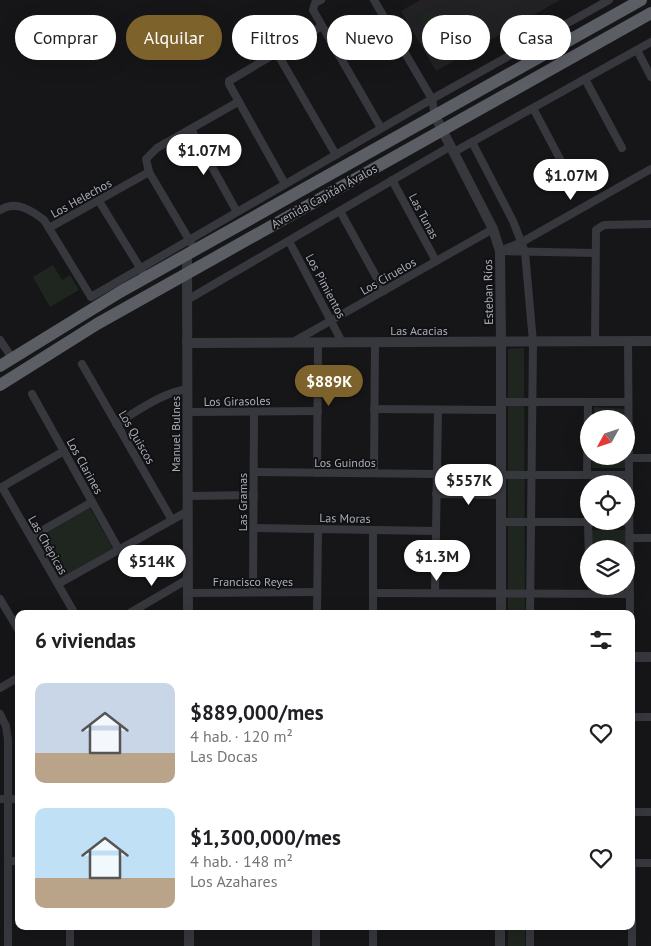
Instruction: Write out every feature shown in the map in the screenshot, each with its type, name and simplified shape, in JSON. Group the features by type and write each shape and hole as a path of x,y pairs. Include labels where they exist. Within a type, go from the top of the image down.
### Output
{"highway":[{"name":"Avenida Capitán Ávalos","path":"0,366 86,312 143,273 435,116 641,0"},
{"name":"Avenida Capitán Ávalos","path":"0,384 72,339 187,273 651,13"}],"street":[{"path":"321,0 313,6 313,10 382,128"},
{"name":"Esteban Ríos","path":"374,0 432,99 435,116 493,229 500,251 501,610"},
{"name":"Avenida Capitán Ávalos","path":"190,248 237,212 608,0"},
{"path":"317,29 322,26"},
{"name":"Avenida Capitán Ávalos","path":"187,300 392,180 452,149 472,142 651,42"},
{"path":"637,50 651,77"},
{"path":"265,60 229,81 229,84 286,184"},
{"path":"281,60 336,155"},
{"path":"585,79 622,148"},
{"path":"190,248 149,172 145,161 156,148 238,102"},
{"path":"532,108 570,178"},
{"path":"191,129 237,212"},
{"path":"472,142 513,221 525,252 533,342 530,610"},
{"path":"500,251 522,242 651,169"},
{"name":"Los Helechos","path":"0,210 7,206 20,206 44,220 50,228 149,172"},
{"name":"Las Tunas","path":"392,180 436,262"},
{"path":"99,201 143,273"},
{"path":"340,211 384,291"},
{"path":"595,342 595,233 597,228 604,225 651,224"},
{"name":"Avenida Capitán Ávalos","path":"50,228 91,298 143,273"},
{"name":"Los Ciruelos","path":"294,342 493,229"},
{"name":"Los Pimientos","path":"289,241 342,342"},
{"name":"Manuel Bulnes","path":"188,610 187,273 190,248"},
{"path":"500,251 595,253"},
{"path":"0,340 12,358"},
{"path":"317,473 318,342"},
{"path":"374,473 375,342"},
{"path":"628,342 628,410"},
{"name":"Las Acacias","path":"188,343 651,342"},
{"name":"Los Quiscos","path":"82,364 172,520"},
{"path":"116,424 169,393 188,389"},
{"name":"Los Clarines","path":"32,394 119,550"},
{"path":"374,409 438,410 532,402 628,402"},
{"path":"587,475 588,403"},
{"path":"435,593 438,410"},
{"name":"Los Girasoles","path":"188,412 318,411"},
{"name":"Las Gramas","path":"253,592 254,412"},
{"path":"1,488 64,451"},
{"path":"635,458 651,458"},
{"path":"628,465 628,475"},
{"name":"Los Guindos","path":"254,472 437,474"},
{"path":"501,475 580,475"},
{"name":"Las Chépicas","path":"1,488 73,610"},
{"path":"436,494 501,495"},
{"path":"188,496 254,496"},
{"path":"31,537 92,502"},
{"path":"58,584 188,511"},
{"path":"501,522 580,523"},
{"name":"Las Moras","path":"254,528 436,531"},
{"path":"317,610 318,529"},
{"path":"373,530 373,610"},
{"path":"629,530 629,538 651,538"},
{"path":"135,610 188,579"},
{"path":"373,593 530,593 580,590"},
{"name":"Francisco Reyes","path":"188,593 317,592"},
{"path":"630,595 630,610"},
{"path":"0,598 15,624"},
{"path":"635,656 651,657"},
{"path":"0,688 15,679"},
{"path":"0,714 8,734 4,799 8,862 8,946"},
{"path":"635,717 651,717"},
{"path":"635,812 651,812"},
{"path":"8,862 15,861"},
{"path":"635,863 651,862"},
{"path":"70,930 70,946"},
{"path":"189,930 189,946"},
{"path":"316,930 316,946"},
{"path":"373,930 373,946"},
{"path":"500,930 500,946"},
{"path":"530,930 530,946"},
{"path":"632,930 632,946"}],"shaded area":[{"path":"420,0 560,0 534,15 500,15 500,34 490,40 490,15 422,15 422,47 412,30 412,15 403,15 401,11"},
{"path":"433,9 436,15 422,15"},
{"path":"430,60 455,60 436,71"},
{"path":"53,265 62,280 70,275 79,290 50,307 33,277"},
{"path":"524,348 525,610 508,610 508,349"},
{"path":"594,407 626,409 626,410 594,410"},
{"path":"592,465 625,465 625,468 592,468"},
{"path":"90,508 114,550 60,581 36,539"},
{"path":"588,530 627,530 627,540 588,540"},
{"path":"508,930 525,930 525,946 508,946"}]}
